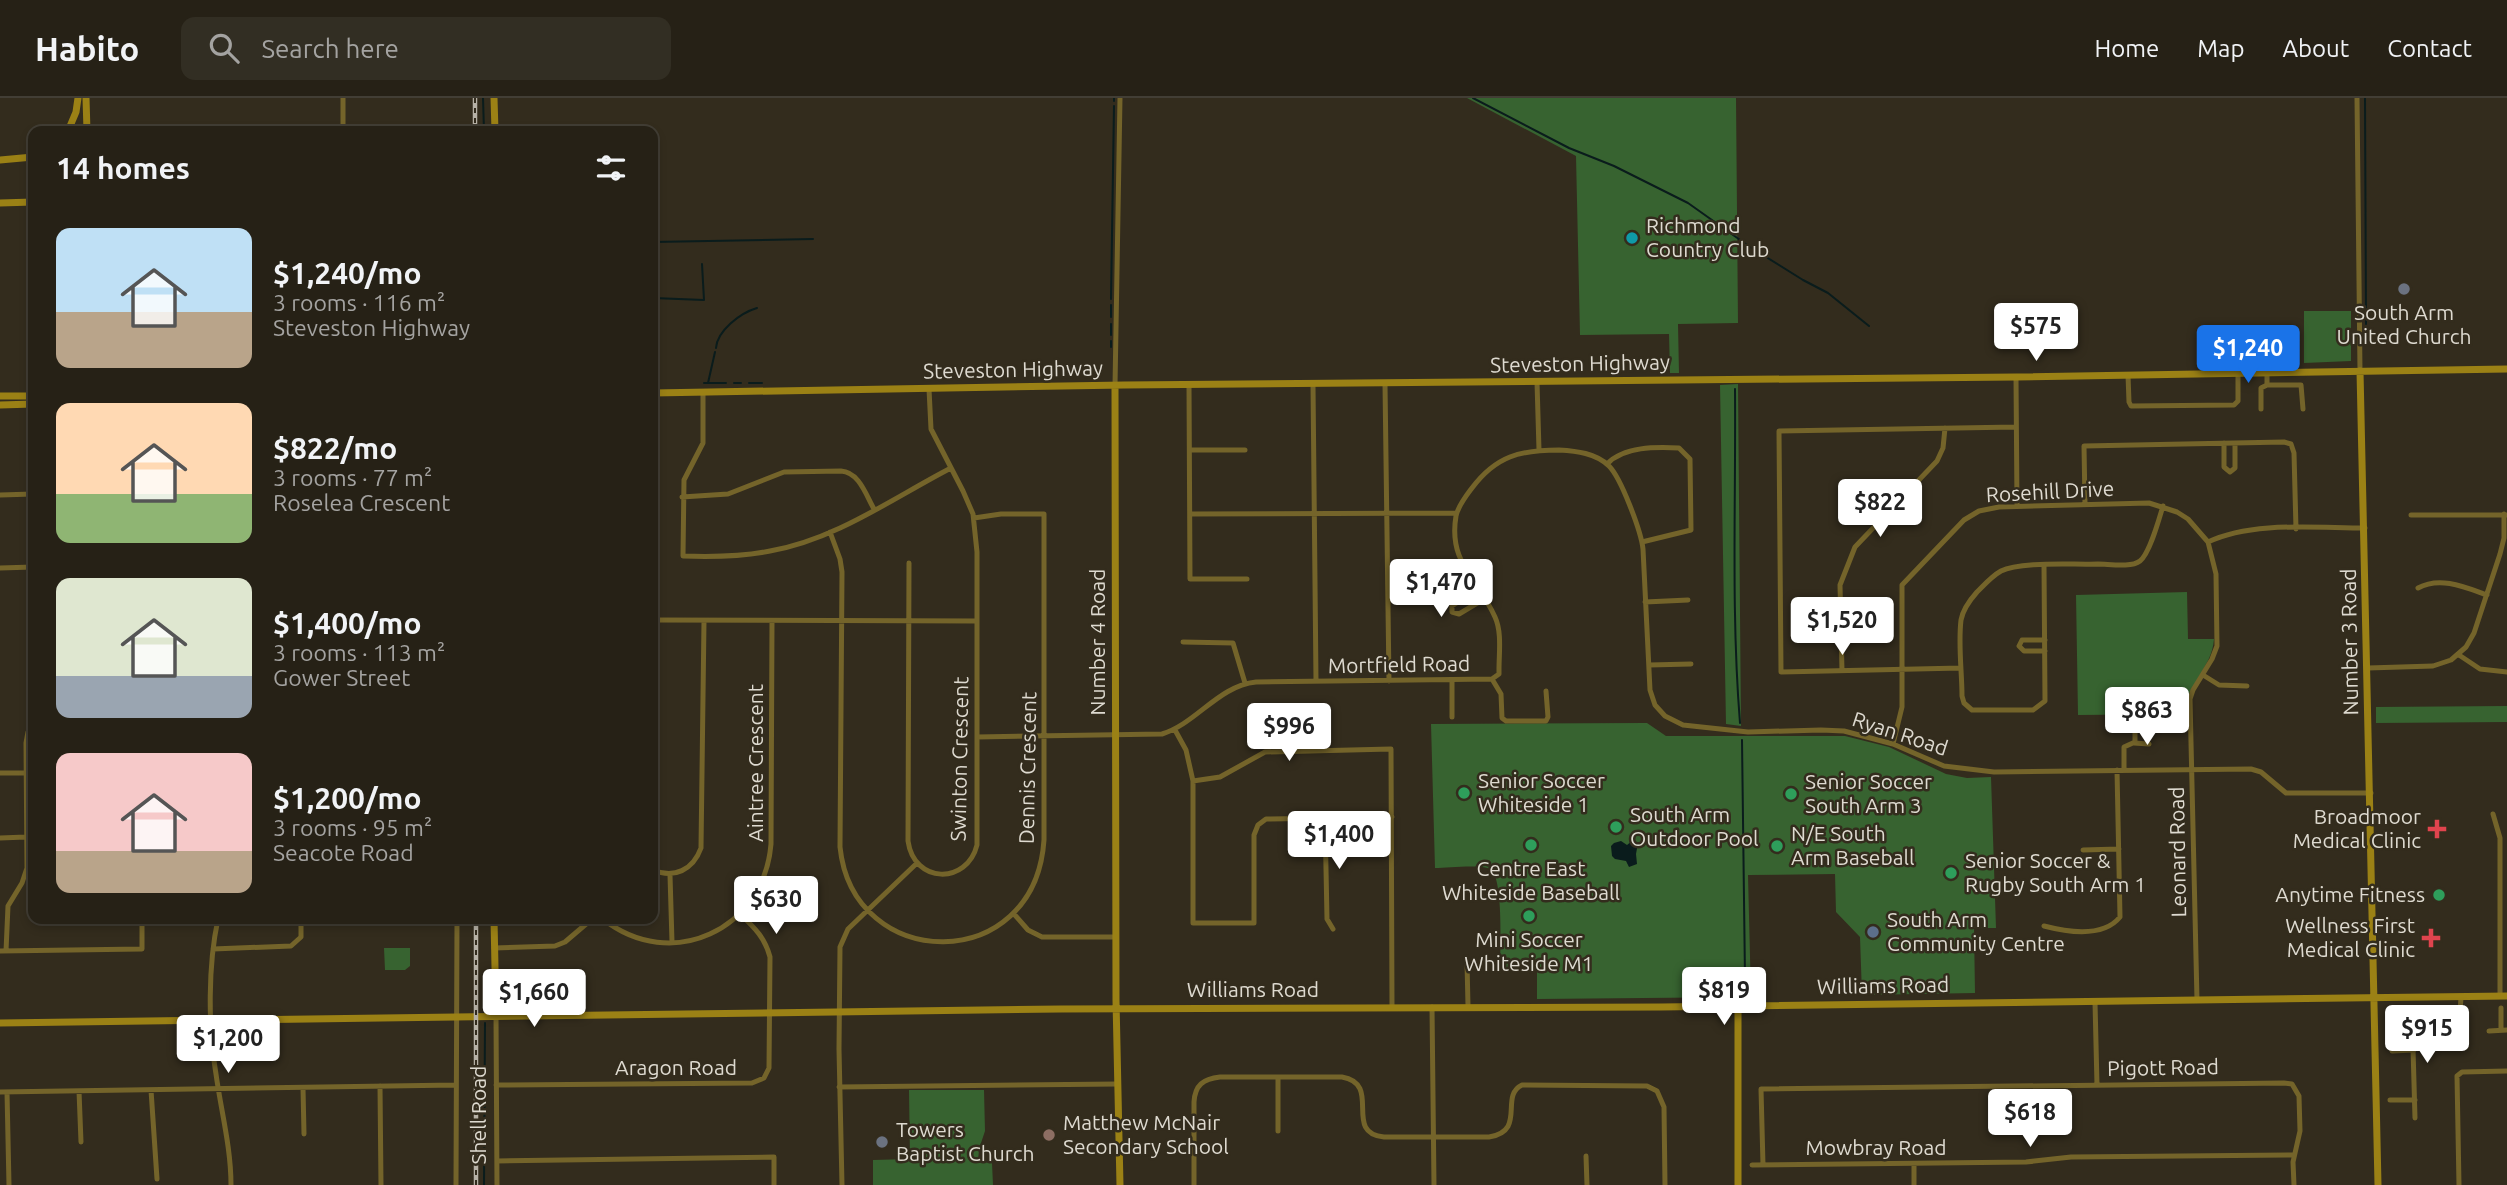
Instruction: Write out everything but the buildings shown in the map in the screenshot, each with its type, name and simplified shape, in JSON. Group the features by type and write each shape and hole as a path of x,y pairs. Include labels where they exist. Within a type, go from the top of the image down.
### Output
{"main road":[{"path":"70,126 78,98"},
{"path":"86,98 87,126"},
{"path":"494,98 495,126"},
{"path":"0,160 28,157"},
{"path":"0,204 28,202"},
{"name":"Steveston Highway","path":"658,393 2507,369"},
{"name":"Number 3 Road","path":"2360,371 2376,998 2378,1185"},
{"name":"Number 4 Road","path":"1115,386 1116,1008 1121,1185"},
{"path":"0,396 28,396"},
{"path":"0,405 28,404"},
{"name":"Shell Road","path":"494,924 496,1016"},
{"name":"Williams Road","path":"0,1023 1116,1008 1738,1006 2504,996"},
{"path":"1738,1006 1738,1185"}],"street":[{"path":"343,98 343,126"},
{"name":"Number 4 Road","path":"1115,386 1120,98"},
{"name":"Number 3 Road","path":"2357,98 2360,371"},
{"path":"2267,373 2267,385"},
{"path":"2128,375 2131,406 2237,403 2238,374"},
{"path":"2016,377 2017,506"},
{"path":"1537,383 1539,450"},
{"path":"1385,384 1389,681"},
{"path":"1189,385 1190,579 1247,579"},
{"path":"1313,385 1316,681"},
{"path":"2261,410 2261,388 2267,385 2301,386 2303,409"},
{"name":"Swinton Crescent","path":"916,864 933,873 952,872 962,868 975,851 977,552 974,518 964,491 931,429 929,389"},
{"path":"703,393 703,443 686,472 682,496 683,556 736,556 770,551 830,532 951,468"},
{"path":"1961,668 1782,672 1779,431 2016,427"},
{"path":"1842,671 1840,585 1855,547 1937,461 1943,448 1945,428"},
{"path":"2085,505 2084,446 2284,442 2291,444 2294,453 2296,529"},
{"path":"2224,443 2224,467 2230,472 2235,465 2235,443"},
{"path":"1190,514 1456,513 1484,473 1496,463 1519,453 1539,450 1577,451 1607,464 1616,456 1646,448 1681,450 1688,457 1691,466 1692,532 1642,542"},
{"path":"1190,450 1245,450"},
{"name":"Ryan Road","path":"1607,464 1618,480 1642,542 1650,690 1655,705 1665,716 1677,723 1748,732 1844,731 1894,744 1944,766 1966,770 2253,769 2263,773 2286,793 2371,793"},
{"path":"682,496 728,494 785,472 847,471 856,478 874,509"},
{"path":"0,495 28,494"},
{"path":"1844,495 1876,525"},
{"name":"Rosehill Drive","path":"1894,744 1901,712 1900,592 1904,581 1972,514 1987,508 2017,506 2149,503 2163,506 2188,519 2208,542"},
{"path":"2044,565 2046,695 2038,708 2033,710 1970,709 1964,703 1961,621 1970,600 2002,570 2019,566 2044,565 2129,564 2141,560 2147,552 2163,506"},
{"name":"Mortfield Road","path":"977,737 1154,736 1175,730 1229,690 1245,683 1492,679 1499,674 1499,628 1495,615 1458,556 1456,513"},
{"name":"Dennis Crescent","path":"830,532 840,559 841,860 849,883 867,910 901,933 937,942 969,939 1014,914 1035,884 1042,862 1044,737 1044,514 1001,514 974,518"},
{"path":"2368,668 2434,666 2459,655 2474,633 2502,545 2505,514 2411,515"},
{"path":"2208,542 2236,532 2364,528"},
{"name":"Leonard Road","path":"2197,1000 2190,699 2214,655 2217,638 2216,575 2208,542"},
{"path":"2141,560 2148,566"},
{"path":"842,1185 838,976 841,941 848,929 916,864 908,841 909,563"},
{"path":"0,568 28,567"},
{"path":"2418,588 2427,583 2450,583 2487,595"},
{"path":"1478,589 1452,606 1452,612 1458,615 1484,598"},
{"path":"1645,602 1688,600"},
{"path":"658,620 977,621"},
{"path":"658,871 670,875 689,867 696,860 701,848 704,621"},
{"name":"Aintree Crescent","path":"610,924 640,939 653,942 700,937 741,915 758,890 770,861 772,621"},
{"path":"2045,640 2022,640 2019,646 2024,651 2045,651"},
{"path":"1236,648 1244,641"},
{"path":"1184,642 1230,642 1236,648 1245,683"},
{"path":"2459,655 2480,669 2507,673"},
{"path":"1648,665 1690,664"},
{"path":"2203,675 2219,685 2247,686"},
{"path":"1492,679 1501,694 1502,718 1506,721 1546,720 1546,691"},
{"path":"1452,680 1452,717"},
{"path":"2134,743 2135,719"},
{"path":"1175,730 1186,750 1193,781 1194,923 1254,923 1254,835 1258,825 1271,818 1391,817"},
{"path":"28,732 26,875 8,906 3,951 142,949 142,924"},
{"path":"2044,926 2061,930 2099,930 2113,925 2119,917 2121,770 2124,747 2134,743 2149,744"},
{"path":"1193,781 1220,777 1265,752 1391,748 1392,1007"},
{"path":"0,773 26,773"},
{"path":"2493,814 2499,831 2504,880 2504,996"},
{"path":"1325,818 1327,919 1333,929"},
{"path":"0,838 26,837"},
{"path":"2083,850 2119,849"},
{"path":"670,875 672,942"},
{"path":"1014,914 1028,930 1042,937 1116,937"},
{"name":"Aragon Road","path":"496,1085 752,1083 764,1078 769,1068 770,957 758,932 741,915"},
{"path":"217,924 213,949 213,1054 225,1115 231,1185"},
{"path":"213,949 291,946 301,937 302,924"},
{"name":"Shell Road","path":"456,1185 457,924"},
{"path":"494,948 555,946 565,942 586,924"},
{"path":"1467,962 1468,1006"},
{"path":"2392,1051 2414,1048 2442,1033 2459,1029 2461,997"},
{"path":"2095,1002 2097,1085"},
{"path":"1432,1007 1434,1185"},
{"path":"2489,1031 2504,1030 2501,1008"},
{"path":"2412,1013 2416,1118"},
{"name":"Shell Road","path":"496,1016 497,1185"},
{"path":"2459,1185 2457,1076 2462,1072 2507,1071"},
{"path":"1278,1077 1278,1131"},
{"path":"1194,1185 1194,1102 1198,1086 1213,1078 1278,1077 1348,1078 1361,1089 1364,1124 1369,1132 1380,1137 1489,1137 1500,1134 1510,1124 1514,1092 1522,1085 1647,1086 1660,1095 1664,1107 1665,1185"},
{"path":"839,1087 1118,1084"},
{"name":"Pigott Road","path":"1763,1165 1761,1089 2292,1084 2297,1089 2299,1099 2299,1136 2294,1156 2294,1185"},
{"path":"9,1185 3,1092 456,1085"},
{"path":"380,1086 381,1185"},
{"path":"303,1088 304,1135"},
{"path":"151,1090 157,1179"},
{"path":"79,1091 81,1142"},
{"path":"2390,1100 2415,1100"},
{"path":"1586,1156 1587,1185"},
{"name":"Mowbray Road","path":"1752,1165 2031,1162 2071,1157 2294,1156"},
{"path":"497,1161 774,1157 774,1185"},
{"path":"1914,1164 1914,1185"}],"green space":[{"name":"Richmond Country Club","path":"1467,98 1736,98 1738,323 1678,324 1679,373 1670,373 1669,334 1580,335 1576,156"},
{"path":"2304,311 2351,311 2351,361 2304,363"},
{"path":"1738,384 1741,726 1726,724 1720,385"},
{"path":"2187,592 2188,639 2214,639 2209,658 2191,693 2187,714 2078,715 2076,595"},
{"path":"2507,706 2507,722 2376,723 2376,707"},
{"path":"1647,723 1666,736 1845,736 1889,747 1946,774 1967,778 1991,777 1996,928 1974,928 1975,993 1862,995 1860,937 1836,912 1835,874 1748,875 1751,997 1537,999 1537,969 1500,970 1499,900 1494,875 1490,869 1479,867 1435,868 1431,724"},
{"path":"384,948 410,948 410,966 405,970 385,970"},
{"path":"909,1090 984,1090 985,1131 978,1162 992,1163 993,1185 873,1185 873,1160 910,1159"}],"shaded area":[{"path":"1621,841 1627,845 1632,841 1638,843 1637,864 1629,867 1626,861 1612,856 1611,846"}],"waterway":[{"path":"483,98 484,126"},
{"path":"1473,98 1569,148 1614,166 1688,203 1750,247 1828,293 1869,326"},
{"path":"2365,98 2366,324"},
{"path":"1111,299 1114,106"},
{"path":"658,242 813,239"},
{"path":"658,298 704,300 702,264"},
{"path":"1111,305 1111,317"},
{"path":"716,348 720,335 730,324 757,308"},
{"path":"1111,324 1111,335"},
{"path":"1111,341 1111,347"},
{"path":"708,383 715,352"},
{"path":"704,383 726,383"},
{"path":"734,383 741,383"},
{"path":"749,383 762,383"},
{"path":"1735,389 1735,598 1740,723"},
{"path":"1742,740 1745,978"},
{"path":"484,1185 485,1023"}],"railway":[{"path":"475,98 475,126"},
{"path":"476,924 476,1185"}],"place":[{"name":"Richmond Country Club","path":"1632,238"},
{"name":"South Arm United Church","path":"2404,289"},
{"name":"Senior Soccer Whiteside 1","path":"1464,793"},
{"name":"Senior Soccer South Arm 3","path":"1791,794"},
{"name":"South Arm Outdoor Pool","path":"1616,827"},
{"name":"Broadmoor Medical Clinic","path":"2437,829"},
{"name":"Centre East Whiteside Baseball","path":"1531,845"},
{"name":"N/E South Arm Baseball","path":"1777,846"},
{"name":"Senior Soccer & Rugby South Arm 1","path":"1951,873"},
{"name":"Anytime Fitness","path":"2439,895"},
{"name":"Mini Soccer Whiteside M1","path":"1529,916"},
{"name":"South Arm Community Centre","path":"1873,932"},
{"name":"Wellness First Medical Clinic","path":"2431,938"},
{"name":"Matthew McNair Secondary School","path":"1049,1135"},
{"name":"Towers Baptist Church","path":"882,1142"}]}
